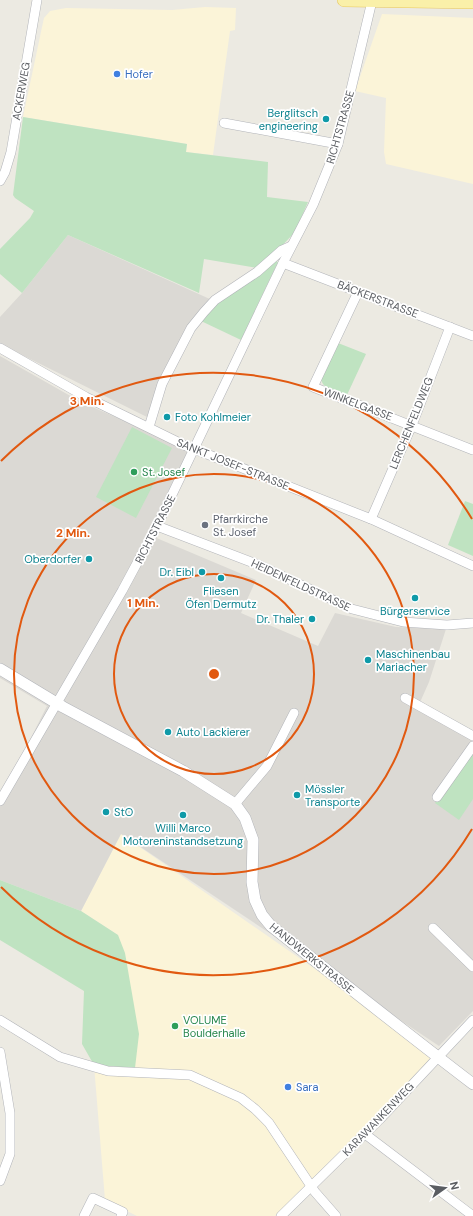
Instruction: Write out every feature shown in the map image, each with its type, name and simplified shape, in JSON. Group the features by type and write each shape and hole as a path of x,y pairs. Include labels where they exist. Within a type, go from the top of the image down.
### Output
{"main road":[{"path":"344,0 473,2"}],"street":[{"name":"ACKERWEG","path":"0,181 5,172 11,152 37,0"},
{"name":"RICHTSTRASSE","path":"0,801 122,591 157,526 319,190 338,144 372,1"},
{"path":"224,123 338,144"},
{"path":"149,427 162,384 191,328 215,300 257,272 282,250 291,246"},
{"name":"BÄCKERSTRASSE","path":"283,263 473,336"},
{"name":"WINKELGASSE","path":"358,292 312,386 412,425"},
{"name":"LERCHENFELDWEG","path":"371,519 412,425 450,327"},
{"name":"SANKT JOSEF-STRASSE","path":"0,348 86,396 194,449 371,519 473,566"},
{"path":"412,425 473,450"},
{"name":"HEIDENFELDSTRASSE","path":"157,526 258,564 352,609 403,622 447,624 473,623"},
{"name":"HANDWERKSTRASSE","path":"0,669 56,703 183,771 235,804 245,818 253,840 252,882 255,900 262,915 271,926 379,1012 473,1084"},
{"path":"405,698 473,736"},
{"path":"235,804 267,766 294,713"},
{"path":"437,797 473,746"},
{"path":"434,928 473,967"},
{"path":"0,1020 60,1057 108,1072 190,1076 241,1098 269,1123 312,1186 336,1216"},
{"name":"KARAWANKENWEG","path":"281,1216 365,1134 473,1020"},
{"path":"0,1052 10,1113 10,1154 0,1181"},
{"path":"365,1134 473,1216"},
{"path":"84,1216 93,1198 122,1214 132,1216"}],"shaded area":[{"path":"205,7 236,8 235,30 230,31 213,155 186,152 187,144 23,117 44,18 50,11 66,8 172,10"},
{"path":"382,14 473,18 473,184 386,164 384,152 386,98 355,91"},
{"path":"68,235 212,300 196,316 149,418 0,344 0,317 22,293"},
{"path":"0,356 81,402 189,449 147,534 256,580 241,613 318,646 335,613 396,627 446,629 429,682 417,709 473,738 473,1011 439,1046 121,834 81,911 0,880 0,799 47,706 0,678"},
{"path":"121,834 437,1054 275,1216 137,1216 105,1200 94,1065 134,1068 118,935 81,911"}],"green space":[{"path":"23,117 187,144 186,152 268,162 267,197 308,202 295,232 277,251 257,268 204,259 199,293 68,235 22,293 0,274 0,249 30,218 34,211 13,195"},
{"path":"274,260 278,262 241,340 201,321 217,301"},
{"path":"338,343 366,354 347,395 327,388 322,382 321,378"},
{"name":"St. Josef","path":"132,427 172,448 136,518 96,497"},
{"path":"465,501 473,504 473,556 448,545"},
{"path":"473,750 473,799 459,820 435,803"},
{"path":"0,880 81,911 118,935 125,953 139,1034 135,1068 94,1065 82,1044 84,991 0,940"}],"place":[{"name":"Hofer","path":"117,74"},
{"name":"Berglitsch engineering","path":"326,119"},
{"name":"Foto Kohlmeier","path":"167,417"},
{"name":"St. Josef","path":"134,472"},
{"name":"Pfarrkirche St. Josef","path":"205,525"},
{"name":"Oberdorfer","path":"89,559"},
{"name":"Dr. Eibl","path":"202,572"},
{"name":"Fliesen Öfen Dermutz","path":"221,578"},
{"name":"Bürgerservice","path":"415,598"},
{"name":"Dr. Thaler","path":"312,619"},
{"name":"Maschinenbau Mariacher","path":"368,660"},
{"name":"Auto Lackierer","path":"168,732"},
{"name":"Mössler Transporte","path":"297,795"},
{"name":"StO","path":"106,812"},
{"name":"Willi Marco Motoreninstandsetzung","path":"183,815"},
{"name":"VOLUME Boulderhalle","path":"175,1026"},
{"name":"Sara","path":"288,1087"}]}
